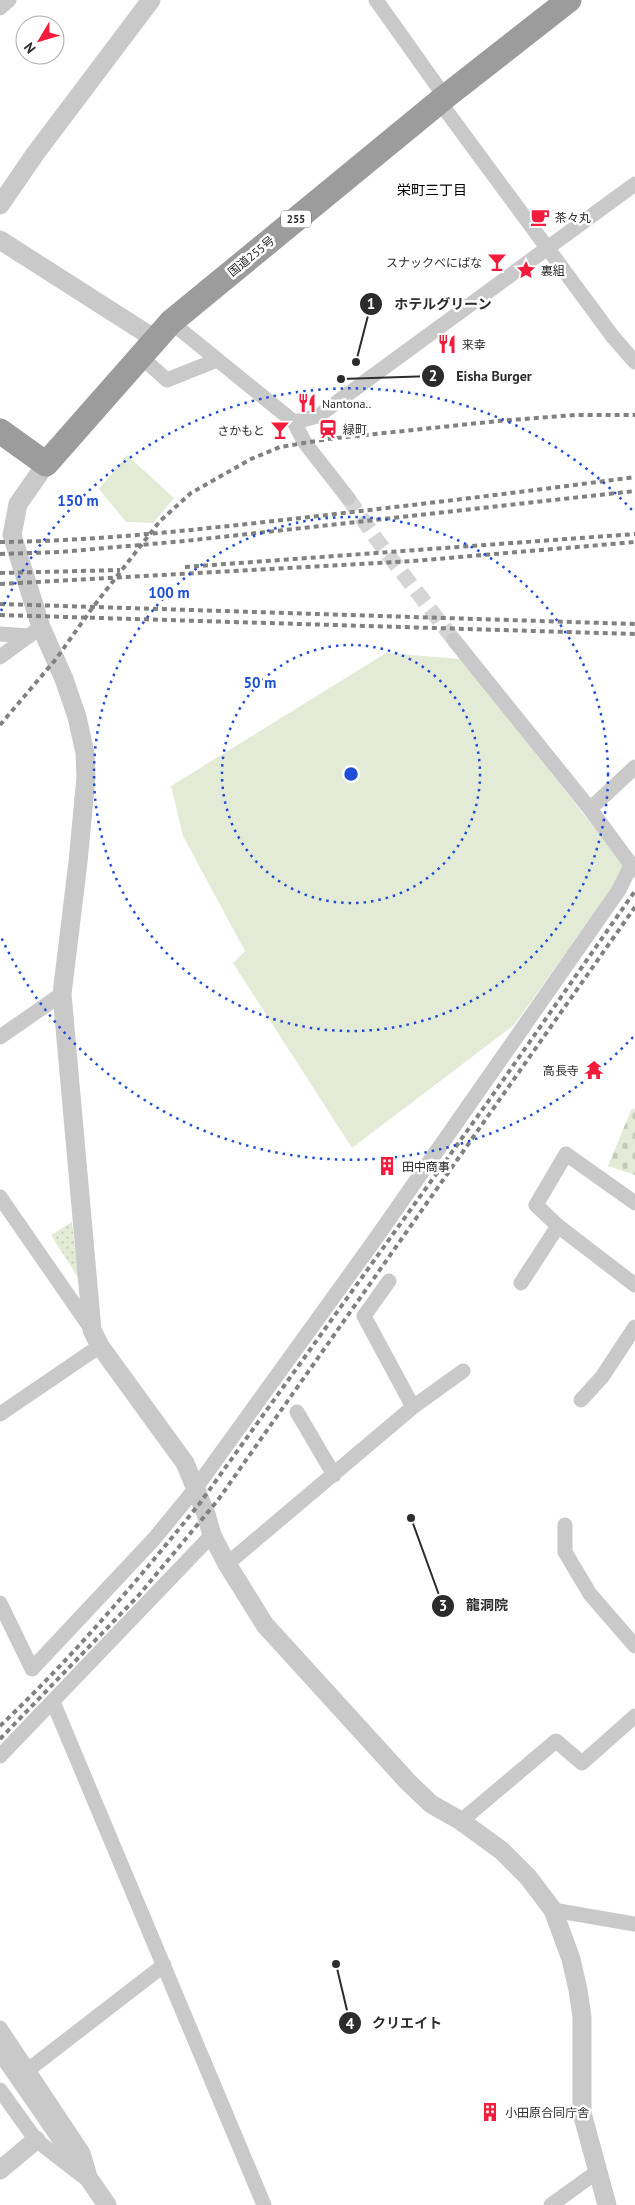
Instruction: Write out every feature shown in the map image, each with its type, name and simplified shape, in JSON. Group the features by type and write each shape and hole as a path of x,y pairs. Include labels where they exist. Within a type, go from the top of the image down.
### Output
{"highway":[{"name":"国道255号","path":"46,464 155,339 442,99 569,0"},
{"path":"0,430 46,464"}],"street":[{"path":"0,8 9,0"},
{"path":"0,206 41,146 151,0"},
{"path":"376,0 442,99 547,249 613,337 635,362"},
{"path":"294,422 318,416 635,184"},
{"path":"0,240 155,339 217,360 294,422 305,443 348,498"},
{"path":"155,339 167,380 217,360"},
{"path":"46,464 18,504 12,535 35,631 64,679 77,716 85,753 86,777 78,862 62,994 96,1338"},
{"path":"0,634 35,631"},
{"path":"0,657 35,631"},
{"path":"0,1603 32,1669 154,1539 195,1489 374,1241 619,890 633,867 590,809 454,640"},
{"path":"590,809 635,767"},
{"path":"0,1037 62,994"},
{"path":"635,1203 566,1154 536,1205 558,1226 635,1286"},
{"path":"0,1197 185,1464 206,1514 212,1535 227,1564 265,1625 408,1782 431,1804 461,1821 502,1851 528,1877 553,1910 572,1960 578,1990 582,2017 582,2113 607,2205"},
{"path":"521,1283 558,1226"},
{"path":"389,1282 364,1316 413,1407"},
{"path":"581,1400 602,1377 635,1327"},
{"path":"0,1414 96,1338"},
{"path":"227,1564 413,1407 463,1371"},
{"path":"297,1412 334,1475"},
{"path":"565,1525 566,1552 590,1594 635,1646"},
{"path":"0,1756 212,1535"},
{"path":"53,1702 264,2205"},
{"path":"461,1821 556,1741 582,1762 635,1716"},
{"path":"553,1910 635,1924"},
{"path":"28,2070 164,1965"},
{"path":"0,2028 83,2153 91,2182"},
{"path":"0,2050 107,2205"},
{"path":"0,2090 36,2140 91,2182"},
{"path":"0,2170 36,2140"},
{"path":"551,2205 598,2171"}],"green space":[{"path":"127,455 174,498 153,523 126,522 99,489"},
{"path":"386,653 461,659 623,864 612,889 514,1025 352,1148 233,963 245,951 183,836 171,786"},
{"path":"632,1108 635,1110 635,1175 608,1166"},
{"path":"72,1222 79,1279 51,1235"}],"tunnel":[{"path":"348,498 377,540 454,640"}],"railway":[{"path":"0,725 56,659 93,607 160,521 191,493 251,459 280,447 328,439 498,421 575,415 635,415"},
{"path":"0,542 113,537 188,530 635,477"},
{"path":"0,554 60,552 185,541 635,491"},
{"path":"185,567 635,534"},
{"path":"0,584 413,561 635,542"},
{"path":"0,573 120,570"},
{"path":"0,604 635,624"},
{"path":"0,615 635,634"},
{"path":"0,1726 53,1673 104,1617 200,1503 485,1106 635,891"},
{"path":"0,1739 139,1595 218,1500 635,907"}],"place":[{"name":"茶々丸","path":"540,217"},
{"name":"スナックべにばな","path":"497,262"},
{"name":"裏組","path":"526,270"},
{"name":"来幸","path":"447,344"},
{"name":"ホテルグリーン","path":"356,362"},
{"name":"Eisha Burger","path":"341,379"},
{"name":"Nantona..","path":"307,403"},
{"name":"緑町","path":"328,429"},
{"name":"さかもと","path":"280,430"},
{"name":"高長寺","path":"594,1070"},
{"name":"田中商事","path":"387,1166"},
{"name":"龍洞院","path":"411,1518"},
{"name":"クリエイト","path":"336,1964"},
{"name":"小田原合同庁舎","path":"490,2112"}],"district":[{"name":"栄町三丁目","path":"432,190"}]}
